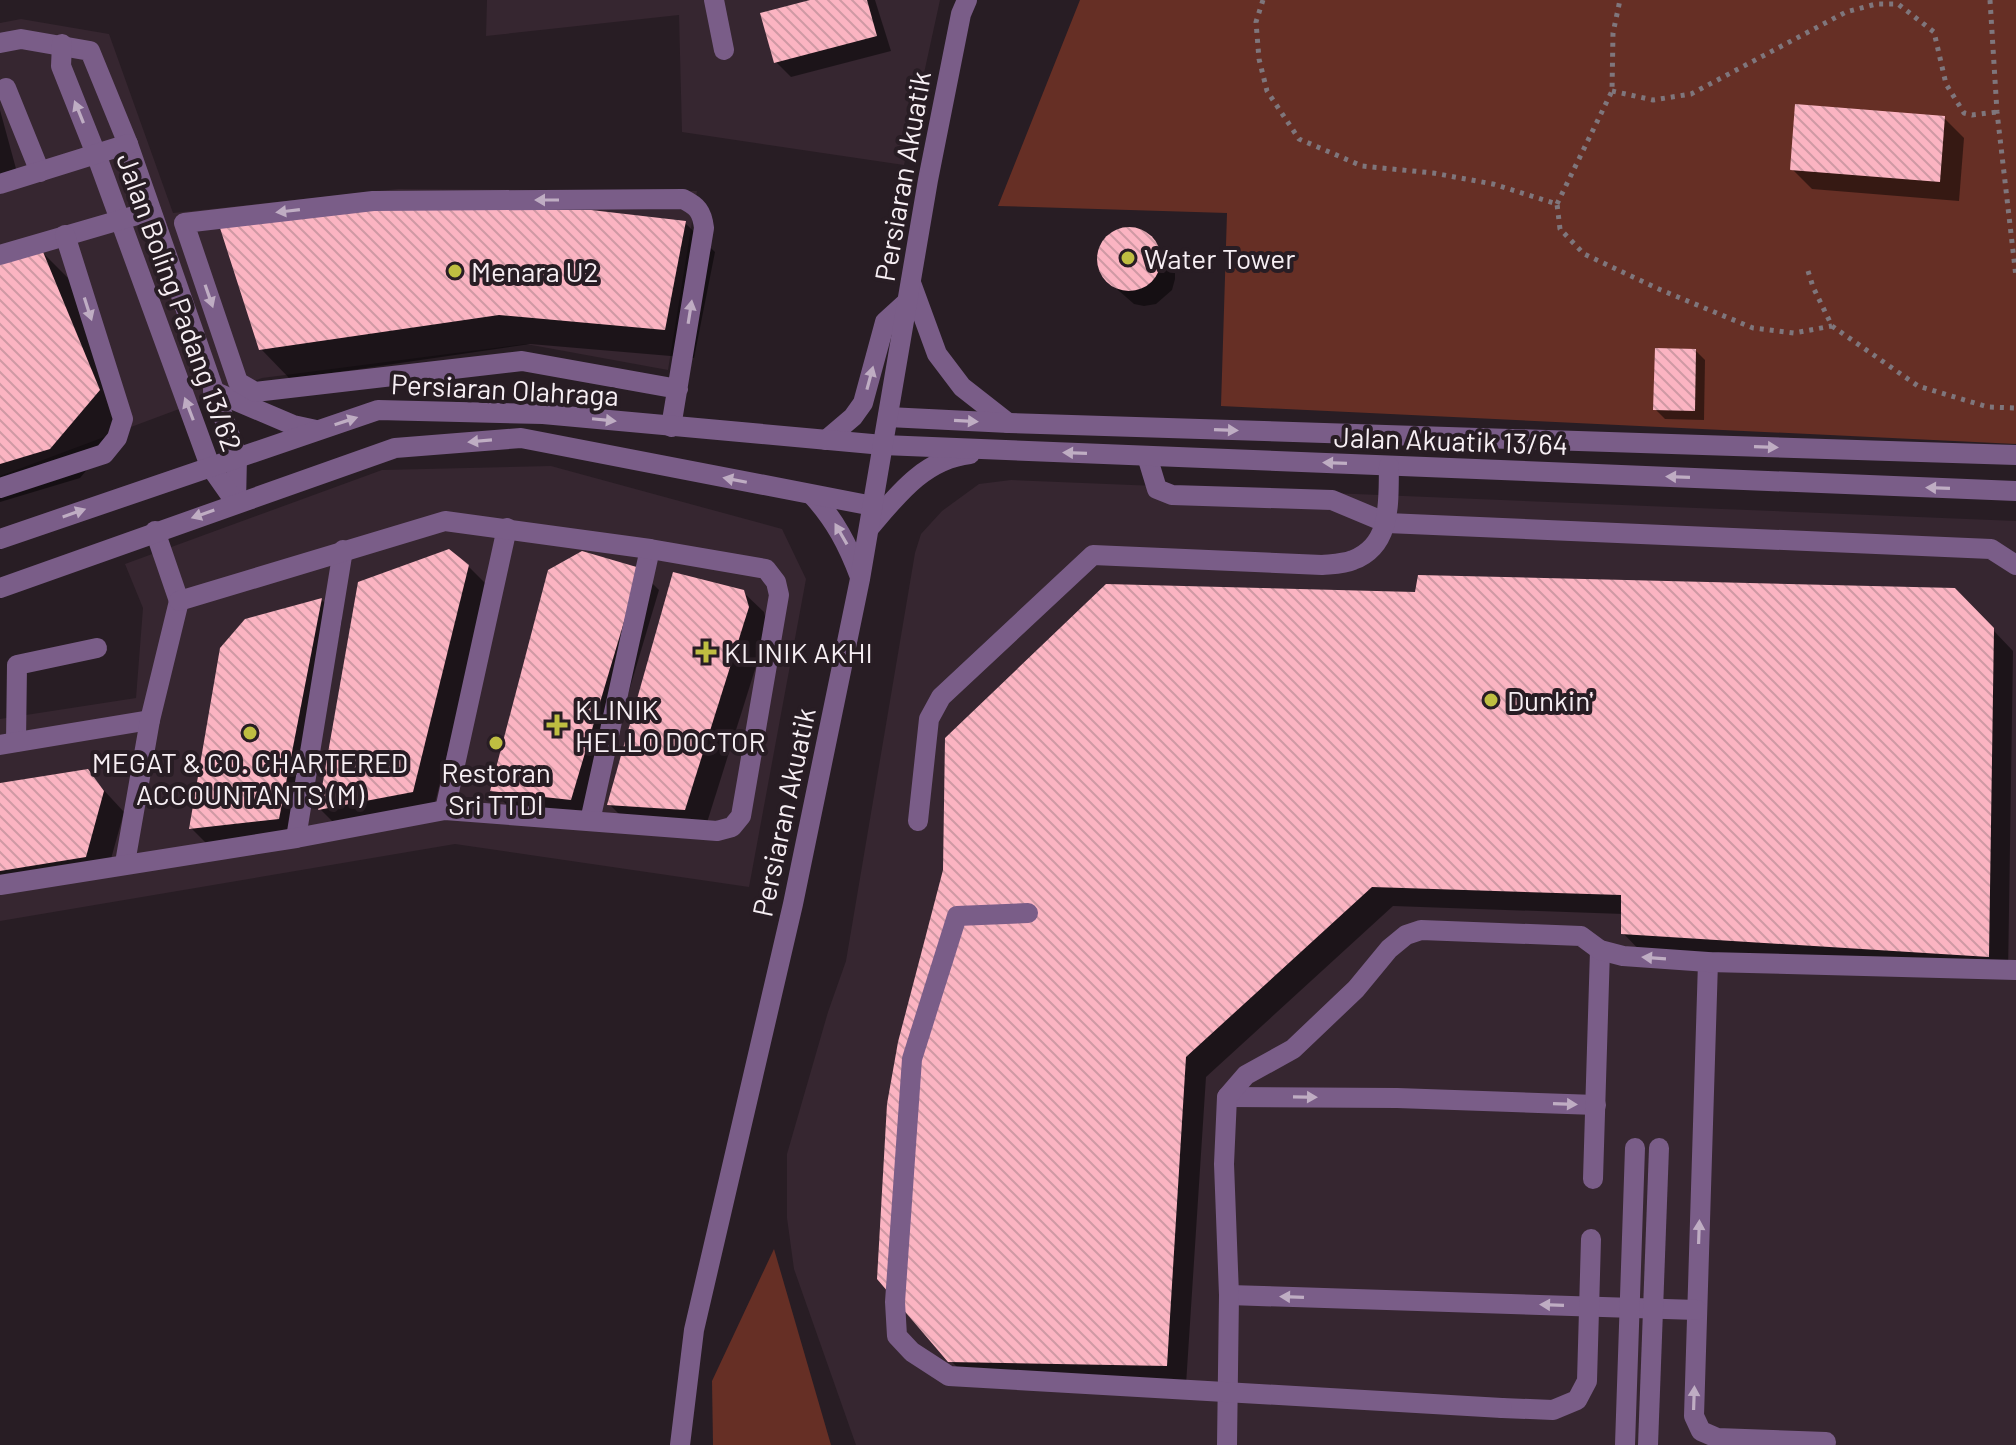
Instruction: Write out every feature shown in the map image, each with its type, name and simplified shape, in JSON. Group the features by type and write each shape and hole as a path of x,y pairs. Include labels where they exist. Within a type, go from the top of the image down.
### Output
{"street":[{"path":"714,0 724,50"},
{"name":"Persiaran Akuatik","path":"680,1445 694,1330 793,904 860,579 931,165 961,14 967,0"},
{"path":"0,43 21,39 62,44"},
{"name":"Jalan Boling Padang 13/62","path":"62,44 90,51 128,144 237,456 236,503 210,466 61,66 62,44"},
{"path":"6,88 40,172"},
{"path":"0,184 128,144"},
{"path":"671,427 678,389 704,228 703,217 696,206 683,199 373,201 184,223 238,382 255,392 522,361 678,389"},
{"path":"0,255 151,211"},
{"path":"0,488 104,454 117,438 123,419 65,235"},
{"path":"826,440 853,417 863,403 885,322 909,292 937,354 962,387 1009,423"},
{"path":"213,391 293,425 316,430"},
{"name":"Persiaran Olahraga","path":"0,539 378,410 543,414 883,445"},
{"name":"Jalan Akuatik 13/64","path":"888,417 2016,455"},
{"name":"Persiaran Olahraga","path":"0,588 395,448 521,438 873,506"},
{"name":"Jalan Akuatik 13/64","path":"883,445 2016,491"},
{"path":"869,528 901,490 926,469 956,456 1006,450"},
{"path":"1147,456 1157,489 1172,495 1332,500 1387,523 1991,549 2016,565"},
{"path":"918,821 929,719 941,697 1093,555 1322,565 1354,560 1376,544 1387,523 1389,466"},
{"path":"812,495 830,514 848,544 860,579"},
{"path":"0,885 296,838 445,810 717,831 732,827 741,816 779,595 776,582 766,569 650,549 445,521 179,601"},
{"path":"445,810 507,528"},
{"path":"125,863 150,720 179,601 155,531"},
{"path":"590,821 650,549"},
{"path":"296,838 343,550"},
{"path":"97,648 17,665 8,744 150,720"},
{"path":"1028,913 957,916 912,1059 895,1302 897,1336 912,1352 949,1376 1553,1410 1577,1400 1587,1381 1591,1239"},
{"path":"1227,1445 1229,1295 1224,1164 1227,1097 1246,1075 1293,1049 1356,989 1389,949 1406,935 1421,930 1581,936 1600,950 1623,956 1708,962 2016,970"},
{"path":"1593,1179 1600,950"},
{"path":"1708,962 1694,1416 1701,1431 1717,1438 1826,1442"},
{"path":"1227,1097 1397,1098 1596,1105"},
{"path":"1625,1445 1635,1148"},
{"path":"1648,1445 1659,1148"},
{"path":"1229,1295 1697,1310"}],"path":[{"path":"1263,0 1256,22 1259,59 1267,91 1299,139 1362,166 1433,173 1493,184 1557,204"},
{"path":"1620,0 1613,33 1612,91 1557,204 1560,229 1584,254 1753,328 1794,333 1832,326"},
{"path":"1990,0 1997,112 2016,277"},
{"path":"1612,91 1653,100 1691,94 1846,12 1876,4 1898,4 1934,32 1946,84 1964,113 1997,112"},
{"path":"1808,271 1832,326 1918,386 1988,407 2016,408"}],"shaded area":[{"path":"487,0 940,0 904,165 682,132 679,15 486,36"},
{"path":"1080,0 2016,0 2016,444 1221,406 1227,213 998,206"},
{"path":"21,19 109,34 173,213 398,189 697,191 668,370 526,344 262,378 0,476 0,23"},
{"path":"551,466 782,529 806,579 749,887 455,844 0,921 0,719 136,698 143,608 125,564 382,470"},
{"path":"1011,480 2016,521 2016,1445 856,1445 794,1269 787,1218 787,1154 846,961 915,553 921,534 942,511 979,484"},
{"path":"774,1249 831,1445 713,1445 712,1381"}],"building":[{"path":"810,0 867,0 877,36 774,63 760,13"},
{"path":"1795,104 1945,116 1940,182 1790,170"},
{"name":"Menara U2","path":"377,210 591,210 686,221 665,330 499,315 259,350 220,228"},
{"name":"Water Tower","path":"1123,227 1135,227 1152,236 1159,247 1159,271 1152,282 1135,291 1123,291 1111,286 1102,277 1097,265 1097,253 1102,241 1111,232"},
{"path":"41,247 100,390 50,449 0,464 0,260"},
{"path":"1655,348 1696,349 1695,411 1653,410"},
{"path":"449,549 469,565 413,792 318,810 358,582"},
{"path":"582,551 640,568 571,800 490,791 548,570"},
{"path":"673,572 744,590 749,607 685,810 607,805"},
{"path":"1418,575 1955,588 1994,628 1989,957 1621,934 1621,895 1372,887 1186,1057 1167,1366 948,1362 877,1279 887,1104 898,1042 943,870 945,738 1106,584 1415,592"},
{"name":"MEGAT & CO. CHARTERED ACCOUNTANTS (M)","path":"322,598 279,819 189,829 220,648 245,619"},
{"path":"88,769 104,791 86,857 0,871 0,783"}],"place":[{"name":"Water Tower","path":"1128,258"},
{"name":"Menara U2","path":"455,271"},
{"name":"KLINIK AKHI","path":"706,652"},
{"name":"Dunkin'","path":"1491,700"},
{"name":"KLINIK HELLO DOCTOR","path":"557,725"},
{"name":"MEGAT & CO. CHARTERED ACCOUNTANTS (M)","path":"250,733"},
{"name":"Restoran Sri TTDI","path":"496,743"}]}
